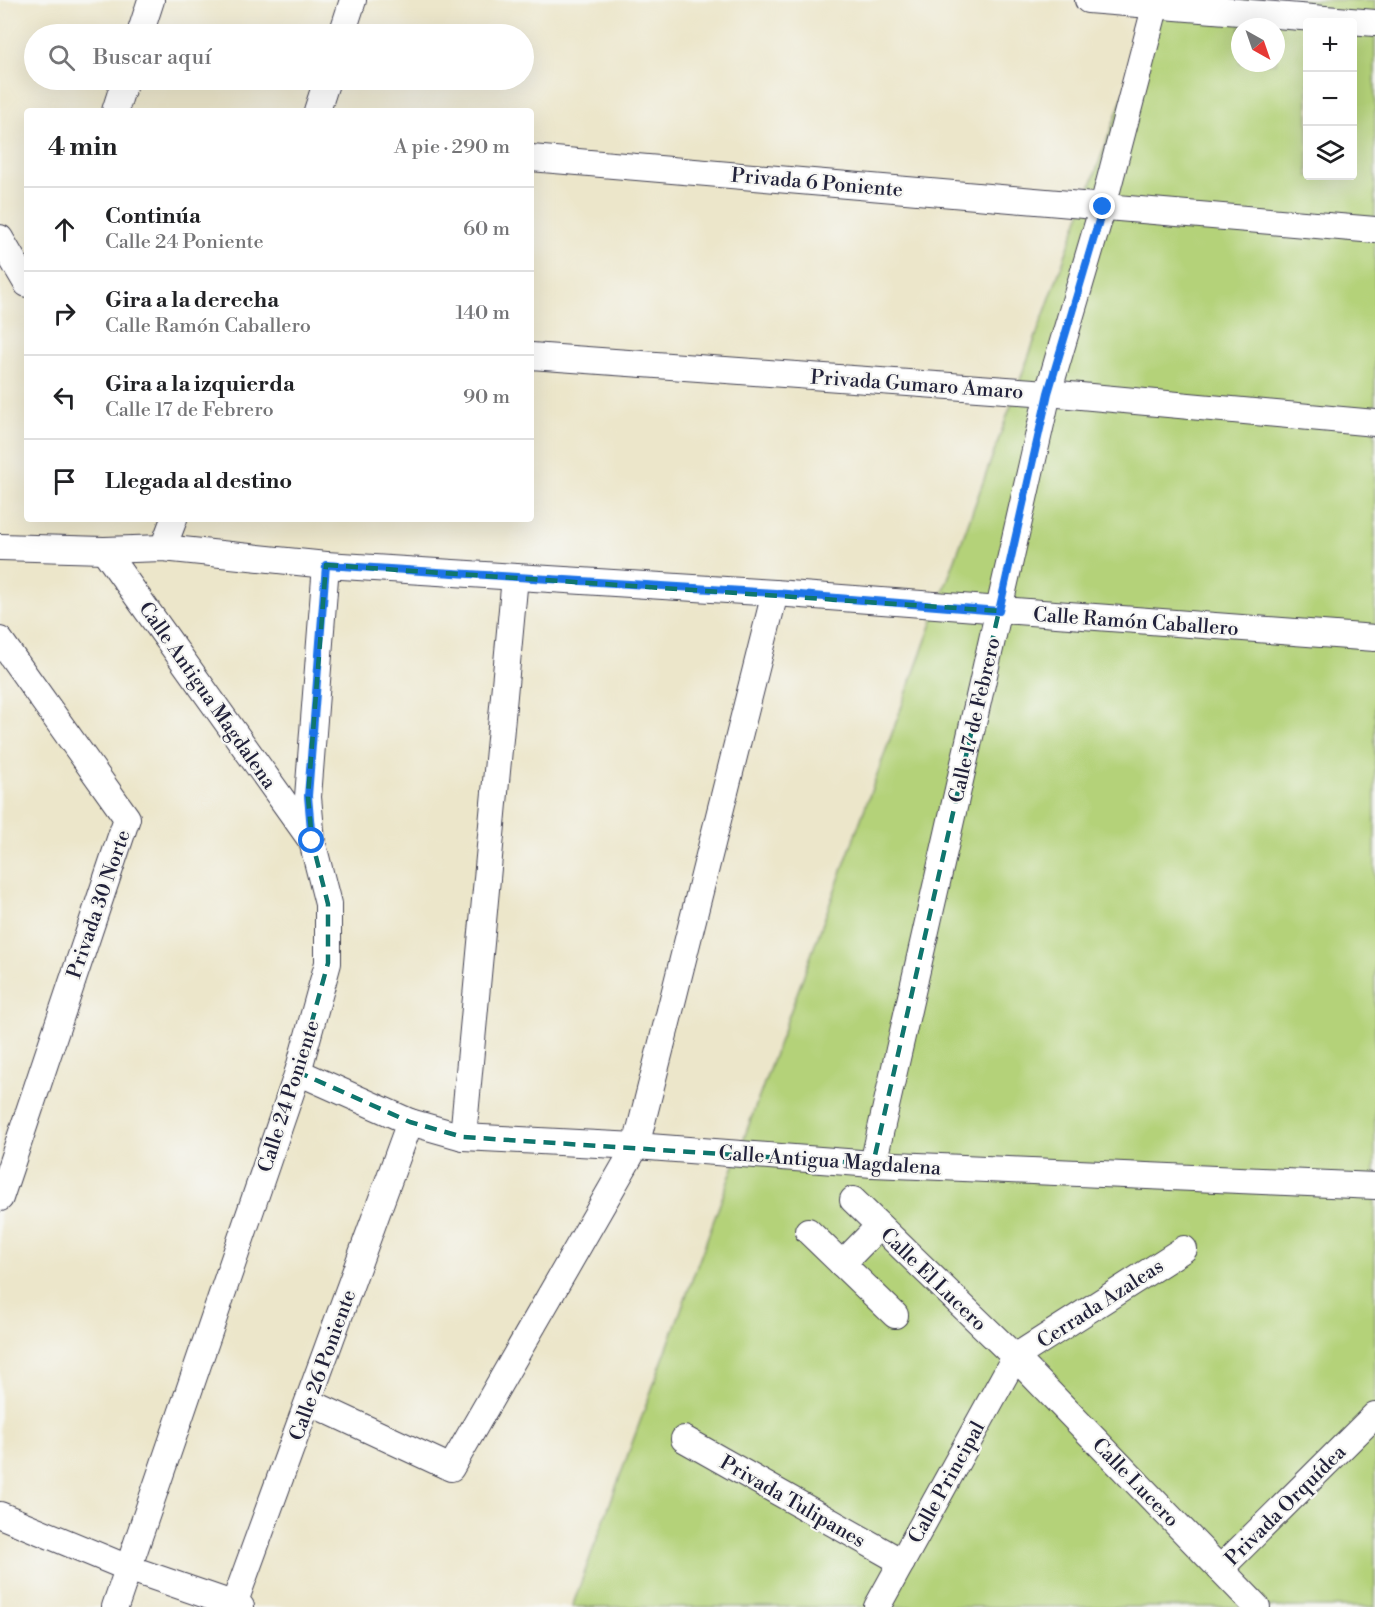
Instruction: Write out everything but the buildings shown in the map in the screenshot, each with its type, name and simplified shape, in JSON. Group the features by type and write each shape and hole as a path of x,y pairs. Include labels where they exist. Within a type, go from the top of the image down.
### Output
{"street":[{"path":"143,24 151,0"},
{"path":"345,24 353,0"},
{"path":"1088,0 1156,2 1375,23"},
{"name":"Calle 17 de Febrero","path":"873,1164 1048,393 1103,207 1156,2"},
{"path":"116,108 122,90"},
{"path":"318,108 324,90"},
{"name":"Privada 6 Poniente","path":"534,158 1375,230"},
{"path":"0,238 24,279"},
{"name":"Privada Gumaro Amaro","path":"534,356 1048,393 1375,423"},
{"path":"163,548 171,522"},
{"name":"Calle Ramón Caballero","path":"0,547 104,550 163,548 326,565 775,593 1375,638"},
{"name":"Calle Antigua Magdalena","path":"104,550 312,841"},
{"name":"Calle 24 Poniente","path":"115,1607 298,1072 328,963 328,904 312,841 308,796 326,565"},
{"path":"463,1137 515,577"},
{"path":"309,1402 451,1468 636,1146 775,593"},
{"name":"Privada 30 Norte","path":"0,640 127,818 0,1198"},
{"name":"Calle Antigua Magdalena","path":"298,1072 410,1122 463,1137 636,1146 873,1164 1375,1186"},
{"name":"Calle 26 Poniente","path":"236,1606 410,1122"},
{"name":"Calle El Lucero","path":"853,1200 1015,1357"},
{"path":"842,1264 879,1226"},
{"path":"808,1231 895,1315"},
{"name":"Cerrada Azaleas","path":"1015,1357 1184,1249"},
{"name":"Calle Principal","path":"877,1607 1015,1357"},
{"name":"Calle Lucero","path":"1015,1357 1257,1607"},
{"name":"Privada Orquídea","path":"1220,1569 1375,1415"},
{"name":"Privada Tulipanes","path":"684,1439 902,1562"},
{"path":"0,1515 128,1568 236,1606"}],"highlighted area":[{"path":"326,565 999,611 873,1164 463,1137 410,1122 298,1072 328,963 328,904 312,841 308,797"}],"green space":[{"path":"1158,0 1375,0 1375,1607 572,1607"}],"route":[{"path":"312,841 308,796 326,565 775,593 999,611 1048,393 1103,207"}]}
